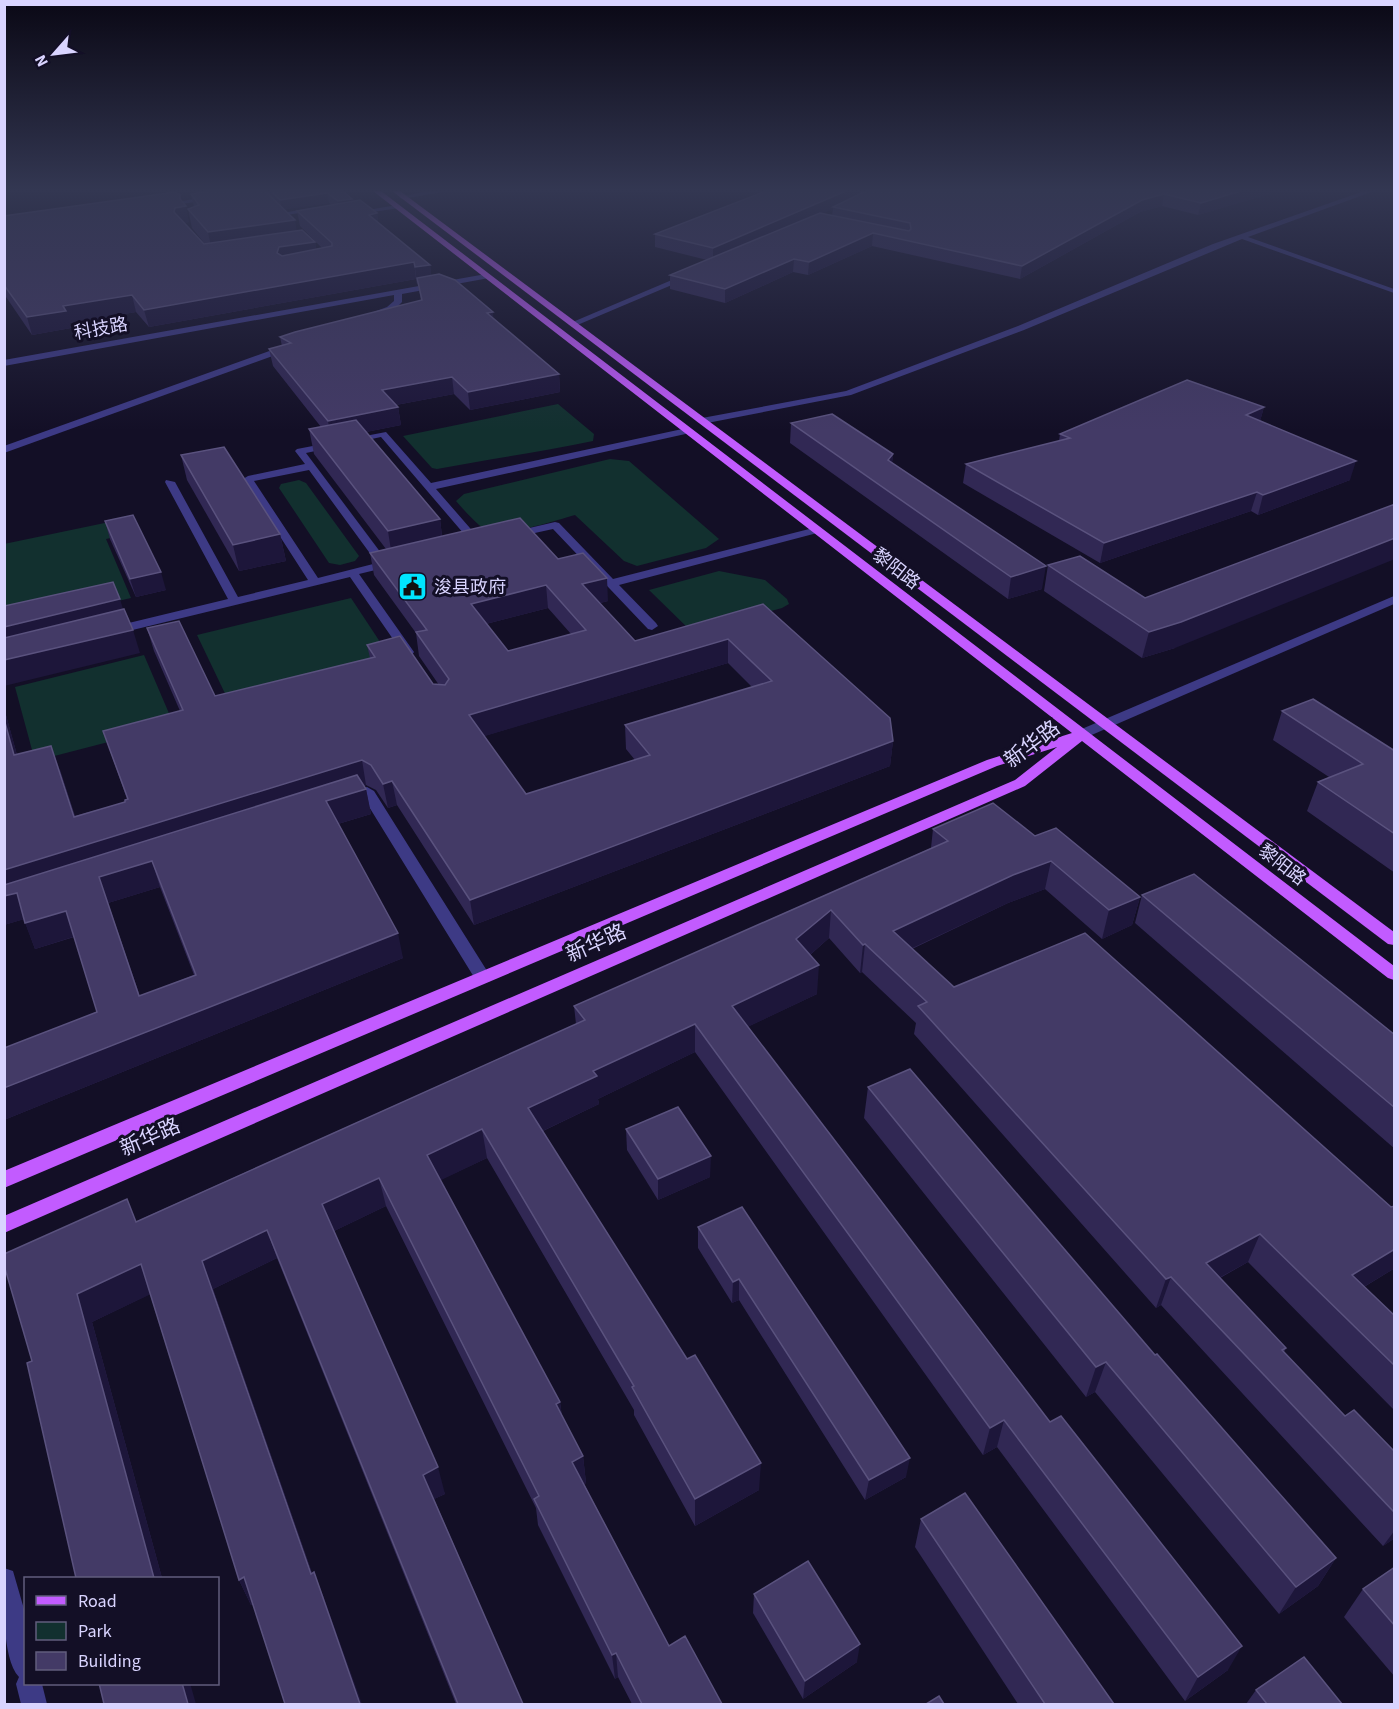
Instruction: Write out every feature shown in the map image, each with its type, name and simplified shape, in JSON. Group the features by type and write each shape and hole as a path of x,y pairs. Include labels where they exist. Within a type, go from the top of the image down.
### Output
{"main road":[{"name":"黎阳路","path":"480,271 1395,974"},
{"name":"黎阳路","path":"497,271 572,324 1395,940"},
{"name":"新华路","path":"4,1180 992,763 1082,734"},
{"name":"新华路","path":"4,1225 1020,783 1082,734"}],"street":[{"path":"702,421 848,393 1022,328 1157,271"},
{"path":"1338,271 1395,291"},
{"path":"572,324 699,272"},
{"name":"科技路","path":"4,363 486,276"},
{"path":"367,317 390,309 398,302 398,292"},
{"path":"4,450 300,343"},
{"path":"429,487 687,431"},
{"path":"384,565 300,451 384,435 429,487 482,542 555,525 652,626"},
{"path":"312,466 248,479 314,581"},
{"path":"170,482 234,600"},
{"path":"611,583 817,530"},
{"path":"105,633 407,559"},
{"path":"352,572 417,666"},
{"path":"1082,734 1395,600"},
{"path":"333,802 368,791 483,978"},
{"path":"4,1580 24,1659"},
{"path":"29,1685 34,1704"}],"green space":[{"path":"558,404 594,434 593,441 437,469 432,468 403,436"},
{"path":"610,459 629,461 719,539 706,548 637,566 624,561 575,515 526,528 499,531 479,525 456,501 464,494"},
{"path":"299,480 306,483 359,556 355,561 340,565 329,563 279,488 281,484"},
{"path":"119,520 125,535 106,539 131,598 5,627 4,544"},
{"path":"719,571 765,580 787,599 789,604 782,608 693,633 649,590"},
{"path":"351,598 394,663 231,706 197,635"},
{"path":"144,655 174,725 35,761 15,687"}],"building":[{"path":"4,271 365,271 144,310 132,295 63,306 66,311 27,317 4,285"},
{"path":"680,271 767,271 725,289 670,275"},
{"path":"439,274 455,280 493,312 487,313 559,374 468,392 452,377 382,390 398,407 328,421 269,349 291,343 280,337 295,332 422,300 417,278"},
{"path":"1187,380 1264,407 1246,415 1356,461 1263,495 1257,492 1104,543 966,464 1070,438 1060,434"},
{"path":"832,414 893,454 888,460 1046,566 1011,577 791,423"},
{"path":"356,420 440,519 388,531 309,429"},
{"path":"224,447 280,534 233,545 181,455"},
{"path":"1395,504 1395,538 1181,622 1149,632 1048,565 1080,556 1145,598"},
{"path":"133,515 161,572 130,579 105,521"},
{"path":"520,518 558,559 583,553 607,578 582,584 635,641 763,604 890,718 893,741 470,900 392,781 383,784 371,765 362,760 4,870 4,719 14,755 51,746 74,817 125,802 128,799 103,731 183,710 147,628 179,621 215,696 375,657 367,645 400,636 433,684 445,685 449,679 416,632 427,630 370,553","holes":["546,585 586,630 508,651 471,604","728,639 772,681 625,725 650,755 526,794 469,715"]},
{"path":"113,582 120,599 4,627 4,606"},
{"path":"124,609 133,630 4,660 4,638"},
{"path":"1313,699 1395,751 1395,834 1318,782 1363,764 1282,711"},
{"path":"357,775 366,789 326,801 398,933 4,1088 4,1048 97,1012 66,911 25,923 17,893 4,896 4,885","holes":["152,861 196,975 139,996 99,877"]},
{"path":"993,803 1035,836 1056,828 1140,897 1109,910 1051,861 1013,875 893,931 954,987 1085,933 1391,1207 1395,1206 1395,1249 1352,1275 1395,1316 1395,1366 1260,1234 1206,1263 1286,1348 1282,1350 1345,1416 1354,1410 1395,1452 1395,1513 1171,1277 1166,1279 918,1006 927,1002 865,944 863,945 831,910 796,939 819,965 732,1006 1050,1422 1061,1416 1242,1646 1198,1677 1004,1420 990,1428 695,1024 593,1071 597,1076 528,1108 687,1359 695,1355 761,1463 695,1499 632,1387 634,1386 482,1129 427,1155 560,1402 556,1404 583,1456 572,1462 669,1646 685,1636 722,1704 642,1704 616,1653 612,1655 534,1499 539,1496 379,1178 322,1204 438,1467 423,1475 523,1704 458,1704 267,1230 202,1261 311,1574 314,1572 360,1704 285,1704 244,1577 239,1580 141,1264 77,1294 154,1577 76,1577 27,1363 32,1361 4,1265 4,1254 127,1199 136,1222 585,1020 574,1006 948,841 933,829"},
{"path":"1194,874 1395,1035 1395,1108 1142,895"},
{"path":"910,1069 1155,1355 1157,1354 1336,1558 1296,1587 1106,1362 1096,1367 868,1087"},
{"path":"678,1107 711,1156 658,1179 626,1129"},
{"path":"742,1207 910,1458 869,1480 739,1279 733,1282 698,1227"},
{"path":"965,1493 1114,1704 1045,1704 921,1519"},
{"path":"808,1561 860,1644 805,1681 754,1594"},
{"path":"1395,1567 1395,1626 1363,1589"},
{"path":"1304,1657 1342,1704 1267,1704 1256,1690"},
{"path":"99,1685 183,1685 188,1704 104,1704"},
{"path":"939,1696 944,1704 926,1704"}],"place":[{"name":"浚县政府","path":"413,587"}]}
